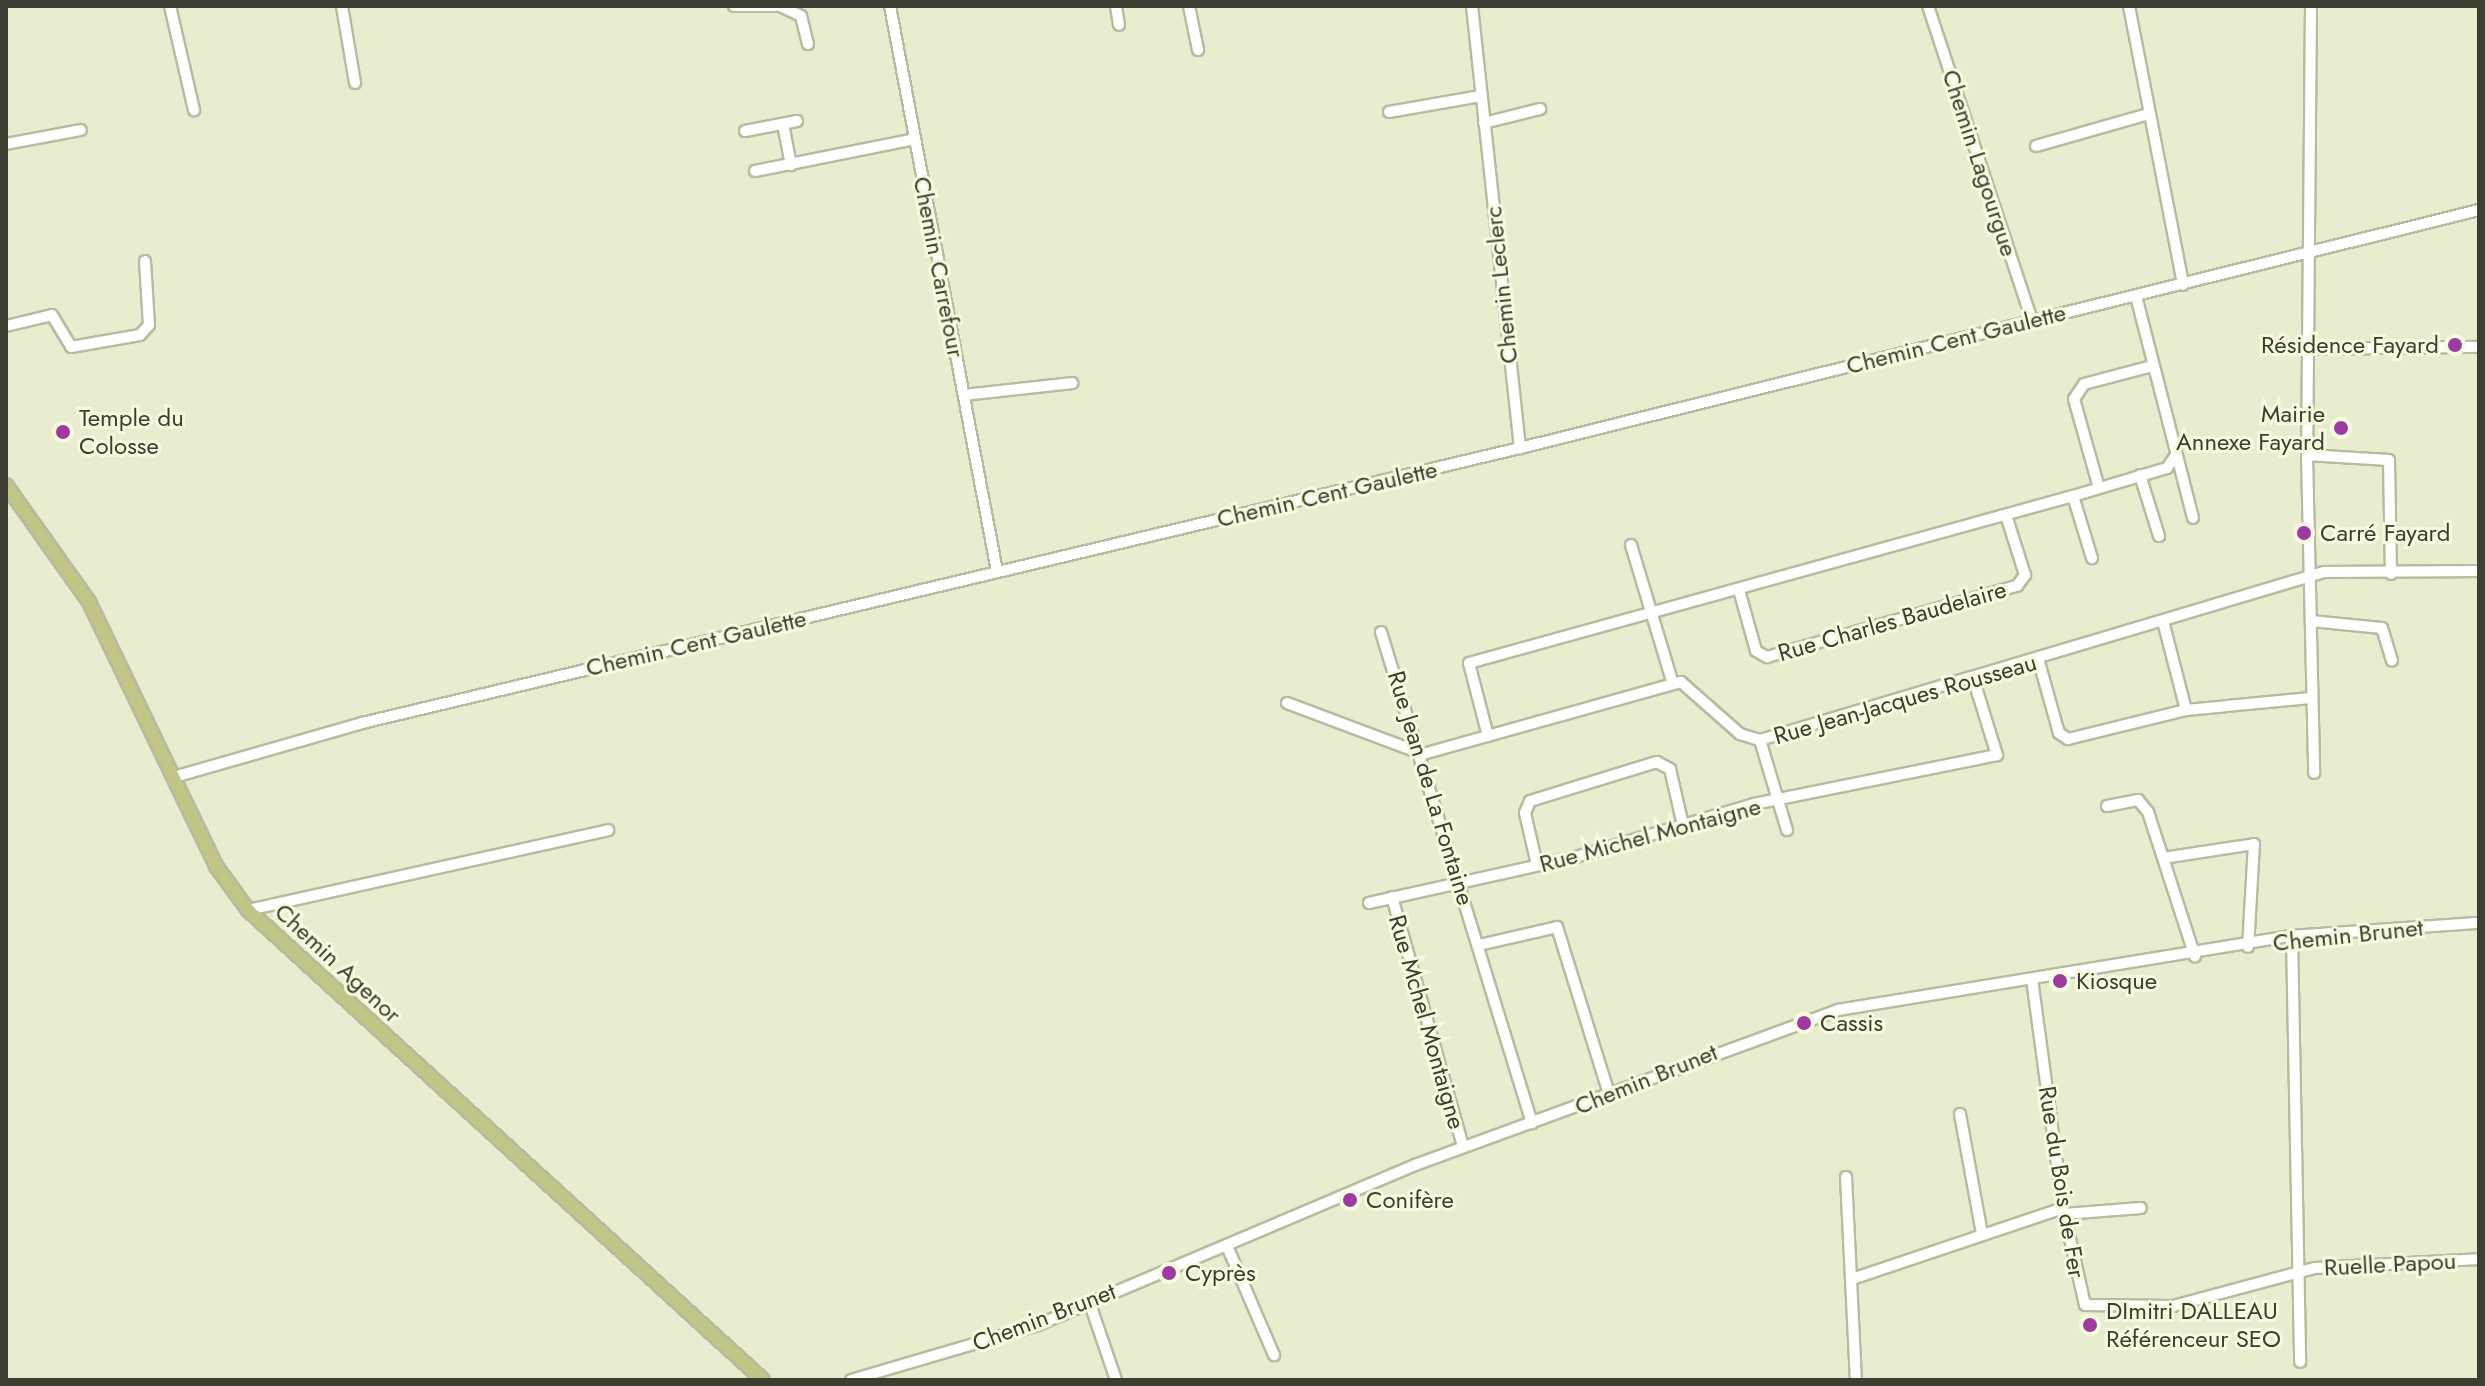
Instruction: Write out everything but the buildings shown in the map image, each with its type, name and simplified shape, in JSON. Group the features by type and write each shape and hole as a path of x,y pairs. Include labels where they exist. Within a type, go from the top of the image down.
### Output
{"main road":[{"name":"Chemin Agenor","path":"6,485 89,602 216,866 248,910 763,1380"}],"street":[{"path":"170,6 194,110"},
{"path":"342,6 355,83"},
{"path":"734,6 778,6 801,16 808,44"},
{"name":"Chemin Carrefour","path":"890,6 997,571"},
{"path":"1116,6 1119,25"},
{"path":"1189,6 1198,50"},
{"name":"Chemin Leclerc","path":"1472,6 1520,448"},
{"name":"Chemin Lagourgue","path":"1928,6 2032,320"},
{"path":"2129,6 2183,285"},
{"path":"2311,6 2307,455 2314,773"},
{"path":"1389,112 1481,96"},
{"path":"1484,123 1540,109"},
{"path":"2036,146 2148,114"},
{"path":"745,131 797,121"},
{"path":"783,124 791,165"},
{"path":"6,144 81,130"},
{"path":"755,171 915,139"},
{"name":"Chemin Cent Gaulette","path":"174,777 362,723 1520,448 2479,210"},
{"path":"6,326 56,316 60,339 71,347 140,335 149,325 145,261"},
{"path":"2136,296 2193,518"},
{"path":"2308,349 2479,347"},
{"path":"2099,488 2074,399 2084,384 2152,366"},
{"path":"964,395 1072,383"},
{"path":"1488,736 1469,663 2073,496 2167,468 2176,455"},
{"path":"2307,455 2389,460 2391,574"},
{"path":"2140,475 2159,536"},
{"path":"2073,496 2092,558"},
{"path":"6,509 19,502"},
{"name":"Rue Charles Baudelaire","path":"1739,590 1756,651 1767,657 2017,586 2025,575 2006,515"},
{"path":"1287,703 1423,754 1672,681 1631,545"},
{"name":"Rue Jean-Jacques Rousseau","path":"1672,681 1691,686 1740,734 1760,740 2164,625 2311,575 2479,571"},
{"path":"2311,621 2382,628 2392,661"},
{"path":"2164,625 2186,710"},
{"name":"Rue Jean de La Fontaine","path":"1381,632 1423,754 1532,1123"},
{"path":"2039,662 2059,733 2068,739 2186,710 2310,698"},
{"name":"Rue Michel Montaigne","path":"1369,903 1460,879 1537,865 1682,821 1780,803 1997,755 1974,681"},
{"path":"1760,740 1787,830"},
{"path":"1537,865 1525,813 1530,801 1657,762 1670,769 1682,821"},
{"path":"2107,806 2130,799 2144,804 2195,957"},
{"path":"248,910 608,830"},
{"path":"2163,858 2254,844 2248,947"},
{"name":"Rue Mchel Montaigne","path":"1392,897 1463,1146"},
{"name":"Chemin Brunet","path":"851,1380 991,1342 1463,1146 1838,1010 2195,957 2292,936 2479,923"},
{"path":"1479,945 1557,927 1609,1094"},
{"path":"2292,936 2302,1271 2300,1362"},
{"name":"Rue du Bois de Fer","path":"2032,979 2063,1211 2079,1294 2090,1308 2173,1306 2302,1271"},
{"path":"1960,1114 1982,1234"},
{"path":"1846,1177 1855,1278 1856,1380"},
{"path":"1855,1278 1982,1234 2063,1211 2141,1208"},
{"path":"1227,1246 1274,1355"},
{"name":"Ruelle Papou","path":"2302,1271 2479,1259"},
{"path":"1089,1301 1116,1380"}],"place":[{"name":"Résidence Fayard","path":"2455,345"},
{"name":"Mairie Annexe Fayard","path":"2341,428"},
{"name":"Temple du Colosse","path":"63,432"},
{"name":"Carré Fayard","path":"2304,533"},
{"name":"Kiosque","path":"2060,981"},
{"name":"Cassis","path":"1804,1023"},
{"name":"Conifère","path":"1350,1200"},
{"name":"Cyprès","path":"1169,1273"},
{"name":"DImitri DALLEAU Référenceur SEO","path":"2090,1325"}]}
